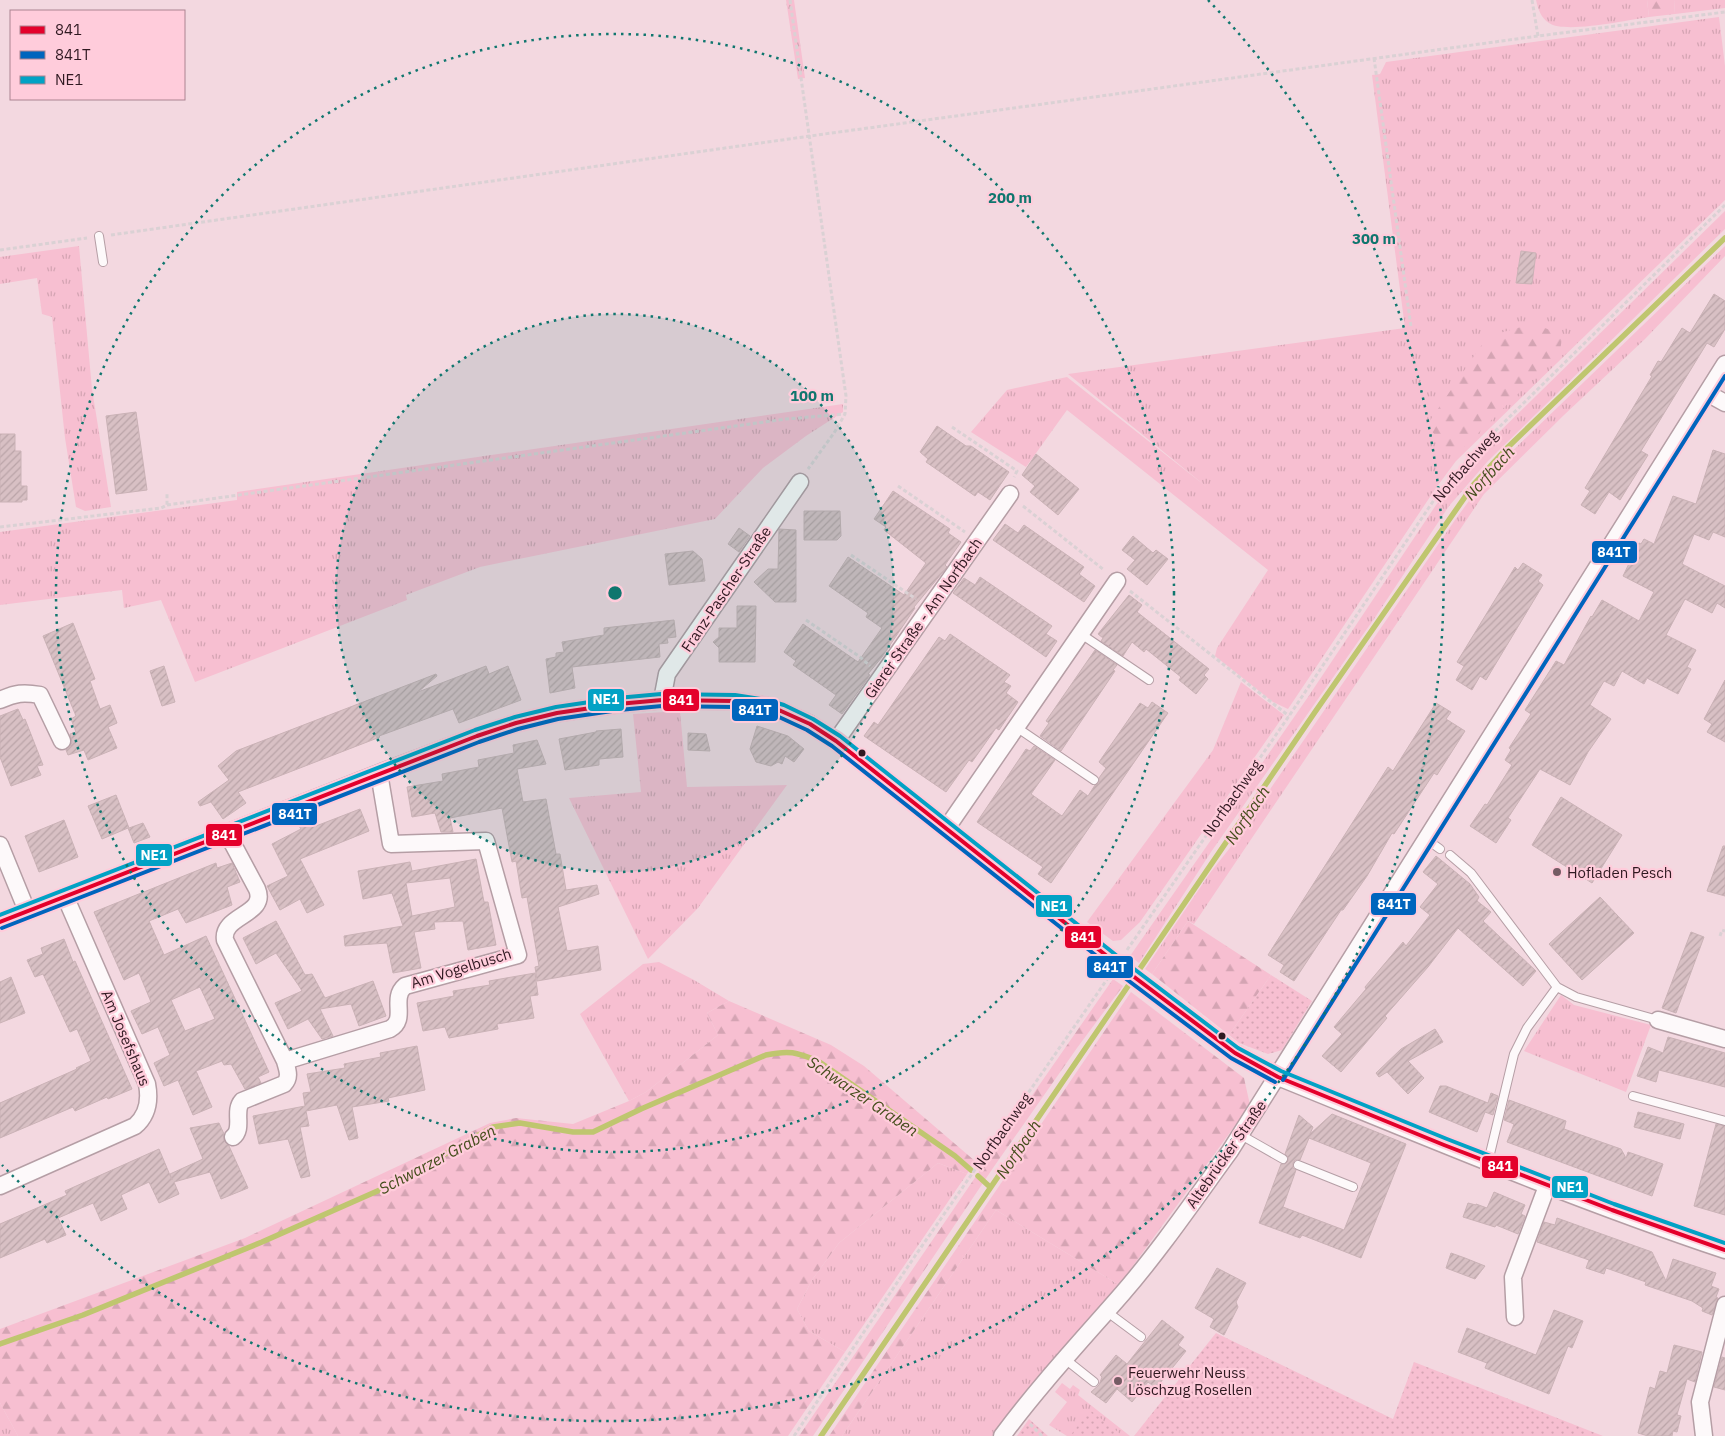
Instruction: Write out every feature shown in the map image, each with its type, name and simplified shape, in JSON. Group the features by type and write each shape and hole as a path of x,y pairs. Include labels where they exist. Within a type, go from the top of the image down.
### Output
{"street":[{"name":"Altebrücker Straße","path":"1002,1436 1156,1251 1241,1135 1725,364"},
{"path":"1707,393 1725,402"},
{"name":"Franz-Pascher-Straße","path":"662,700 667,674 803,477"},
{"name":"Gierer Straße - Am Norfbach","path":"836,741 1010,494"},
{"path":"946,829 1117,581"},
{"path":"0,700 15,694 28,693 40,695 62,741"},
{"path":"0,922 379,773 486,733 530,720 587,708 662,700 717,700 766,706 810,724 836,741 1154,992 1224,1045 1278,1077 1547,1186 1725,1250"},
{"name":"Am Vogelbusch","path":"285,1061 392,1028 398,1022 400,1016 398,995 402,987 408,984 518,955 486,841 391,844 379,773"},
{"path":"227,833 257,889 259,897 258,902 252,908 227,927 224,934 225,940 285,1061 288,1078 284,1084 239,1105 238,1134 233,1138"},
{"path":"0,845 27,911"},
{"name":"Am Josefshaus","path":"0,1186 135,1126 145,1116 147,1109 149,1094 147,1084 65,896"},
{"path":"1658,1020 1725,1039"},
{"path":"1515,1317 1512,1277 1547,1186"},
{"path":"1704,1436 1700,1402 1725,1305"}],"lane":[{"path":"99,236 103,262"},
{"path":"1081,634 1149,680"},
{"path":"1016,727 1094,780"},
{"path":"1426,839 1440,848"},
{"path":"1450,855 1471,873 1557,987 1576,997 1658,1020"},
{"path":"1488,1162 1514,1054 1527,1028 1557,987"},
{"path":"1633,1096 1725,1120"},
{"path":"1241,1135 1283,1159"},
{"path":"1298,1165 1354,1187"},
{"path":"1106,1311 1141,1337"},
{"path":"1065,1359 1094,1382"}],"path":[{"path":"790,0 846,396 845,414 834,434 803,477"},
{"path":"1532,0 1538,36"},
{"path":"0,250 1374,58 1725,12"},
{"path":"1374,58 1410,327"},
{"name":"Norfbachweg","path":"794,1436 921,1248 1120,966 1440,491 1461,466 1725,205"},
{"path":"0,527 161,508 167,505 786,420 845,414"},
{"path":"952,427 1017,471 1008,488 1010,494 1289,716"},
{"path":"898,486 978,540"},
{"path":"167,493 167,505"},
{"path":"851,555 930,608"},
{"path":"806,620 860,656 883,676"},
{"path":"1720,936 1722,930 1725,931"}],"green space":[{"path":"786,0 794,0 805,78 798,79"},
{"path":"1536,0 1647,0 1649,17 1582,27 1557,26 1544,19"},
{"path":"1647,0 1674,0 1675,14 1649,17"},
{"path":"1674,0 1725,0 1725,8 1675,14"},
{"path":"1719,17 1725,66 1725,200 1456,461 1288,709 1273,702 1215,656 1217,648 1268,570 1067,410 1026,467 971,432 1007,390 1067,377 1208,488 1068,374 1405,328 1372,75 1380,74 1386,62"},
{"path":"1725,211 1725,229 1488,461 1449,506 1376,616 1211,852 1139,963 1130,956 1220,827 1436,505 1462,470"},
{"path":"79,246 92,389 111,507 85,511 76,507 65,438 52,317 42,314 37,278 0,284 0,257"},
{"path":"1725,246 1725,256 1645,339 1484,494 1194,924 1188,921 1152,974 1145,969 1477,490 1503,460"},
{"path":"1521,327 1552,330 1562,337 1560,352 1453,458 1427,425 1485,340"},
{"path":"843,404 843,412 806,436 763,468 715,519 480,567 406,595 407,600 195,682 161,600 124,608 122,590 0,605 0,532 237,500 237,492"},
{"path":"1241,682 1284,715 1140,922 1121,940 1113,941 1087,922 1213,750"},
{"path":"680,711 687,787 787,785 698,908 648,959 569,798 641,792 633,714"},
{"path":"1188,921 1271,975 1229,1035 1152,974"},
{"path":"659,962 729,1001 707,1013 718,1035 646,1092 629,1101 580,1014 643,964"},
{"path":"1271,975 1312,1001 1282,1050 1268,1054 1239,1043 1229,1035"},
{"path":"1113,979 1123,986 993,1168 813,1436 799,1436 985,1163"},
{"path":"1131,992 1244,1078 1250,1105 1119,1285 996,1210 842,1436 829,1436"},
{"path":"1561,995 1574,1005 1651,1025 1626,1092 1524,1051"},
{"path":"729,1001 831,1045 864,1066 975,1161 967,1174 938,1163 839,1243 812,1280 797,1309 809,1331 845,1352 788,1436 18,1436 0,1403 0,1329 245,1238 490,1123 516,1118 573,1124 629,1101 646,1092 718,1035 707,1013"},
{"path":"938,1163 967,1174 845,1352 809,1331 797,1309 812,1280 839,1243"},
{"path":"996,1210 1119,1285 1027,1389 992,1436 842,1436"},
{"path":"1216,1333 1393,1419 1414,1362 1603,1436 1134,1436"},
{"path":"1062,1383 1070,1389 1073,1385 1080,1390 1078,1395 1130,1436 1067,1436 1049,1425 1067,1402 1055,1392"},
{"path":"0,1403 18,1436 0,1436"},
{"path":"1090,1410 1123,1436 1070,1436"},
{"path":"1029,1419 1048,1436 1017,1436"}],"building":[{"path":"1521,251 1536,253 1532,284 1516,283"},
{"path":"1714,294 1725,301 1725,329 1714,347 1707,343 1641,451 1648,455 1620,500 1609,492 1595,514 1581,505 1590,491 1585,488 1652,376 1650,375 1658,361 1661,362 1682,328 1690,333"},
{"path":"136,412 147,490 116,494 106,416"},
{"path":"937,426 1009,472 990,500 978,492 975,496 926,462 928,459 920,452"},
{"path":"0,434 15,434 15,451 21,451 21,486 27,486 27,500 22,500 22,502 0,502"},
{"path":"1713,450 1725,454 1725,537 1713,532 1709,540 1694,534 1682,564 1725,586 1725,608 1717,603 1712,613 1685,599 1666,635 1696,650 1687,667 1691,669 1678,694 1647,678 1644,684 1622,671 1614,686 1604,681 1590,705 1611,719 1588,752 1570,785 1540,769 1508,818 1511,820 1496,843 1470,826 1485,804 1487,805 1512,765 1505,760 1511,750 1509,748 1531,714 1525,710 1556,661 1564,665 1602,600 1639,621 1654,592 1623,576 1639,543 1641,544 1644,539 1654,544 1673,496 1696,504"},
{"path":"1036,454 1079,489 1058,515 1030,492 1035,486 1022,475"},
{"path":"893,491 950,529 948,533 961,542 945,565 947,567 914,607 842,714 829,705 836,695 793,665 796,661 784,652 803,624 858,662 882,628 866,617 868,613 829,586 848,557 904,595 926,563 884,530 886,527 874,519"},
{"path":"804,511 840,511 841,536 837,540 804,540"},
{"path":"1005,524 1018,533 1024,525 1084,567 1079,574 1095,586 1084,602 993,540"},
{"path":"739,528 750,536 739,552 728,544"},
{"path":"779,529 796,530 796,602 775,602 754,582 768,569 778,569"},
{"path":"1133,536 1153,553 1156,550 1168,559 1147,585 1127,569 1135,560 1122,550"},
{"path":"693,551 702,559 705,581 669,585 665,554"},
{"path":"1523,563 1542,575 1538,581 1543,585 1486,680 1480,676 1472,690 1456,680 1464,666 1457,662 1515,567 1518,570"},
{"path":"980,577 1052,626 1046,634 1057,641 1046,657 953,593 964,578 975,585"},
{"path":"1129,595 1142,605 1137,612 1209,669 1204,675 1208,679 1196,694 1179,680 1181,677 1146,649 1144,652 1132,642 1123,656 1101,641 1103,638 1098,634"},
{"path":"737,606 756,606 755,662 719,662 719,648 713,642 719,637 719,628 737,628"},
{"path":"674,620 676,637 667,638 668,643 659,644 660,657 572,667 575,688 550,693 546,659 556,657 556,653 564,652 562,642 604,635 604,628"},
{"path":"73,623 95,679 90,681 100,709 110,705 117,723 108,727 117,748 88,760 84,750 68,755 66,750 72,742 70,734 76,732 71,719 76,716 43,636"},
{"path":"950,634 1010,675 1004,682 1011,686 1006,693 1018,702 999,730 996,728 972,762 969,760 946,792 864,736 874,722 878,725 939,637 945,641"},
{"path":"1095,650 1117,665 1113,670 1115,671 1061,751 1040,736 1049,723 1046,721"},
{"path":"164,666 175,702 162,706 150,671"},
{"path":"486,666 489,674 508,666 521,700 459,723 453,709 238,792 246,803 223,819 211,802 200,806 198,802 229,780 218,766 236,751 436,674 437,676 418,692"},
{"path":"1725,680 1725,742 1707,732 1712,724 1704,719"},
{"path":"1152,702 1168,713 1051,883 1038,874 1043,867 977,822 1026,749 1030,751 1034,746 1055,760 1031,794 1062,816 1080,790 1088,796 1095,785 1099,783 1099,778 1106,768 1099,762 1140,703 1148,708"},
{"path":"1436,703 1451,712 1446,719 1465,731 1437,775 1434,773 1394,834 1392,833 1367,876 1343,910 1341,910 1294,981 1280,972 1284,965 1268,955 1388,767 1393,771"},
{"path":"18,709 23,720 25,719 43,765 37,766 41,775 11,786 0,757 0,716"},
{"path":"757,726 788,736 804,749 794,762 785,756 782,764 778,762 771,766 756,762 750,749"},
{"path":"621,729 623,757 599,759 599,765 565,770 559,739 596,731"},
{"path":"688,733 706,734 710,751 688,750"},
{"path":"537,740 546,764 517,769 523,802 546,799 556,854 560,854 566,890 597,885 599,894 558,907 567,951 598,946 601,970 537,981 535,967 539,966 527,897 522,898 516,861 512,862 502,808 450,818 453,832 441,832 435,813 412,817 407,787 443,781 442,774 479,767 478,760 514,753 513,745"},
{"path":"116,795 129,828 143,823 150,837 134,843 128,828 102,839 88,806"},
{"path":"1561,797 1622,835 1592,883 1532,845"},
{"path":"360,809 369,831 300,859 324,905 307,913 300,899 280,910 267,886 288,876 272,844 301,829 299,826 314,821 316,826"},
{"path":"64,820 78,857 39,872 25,836"},
{"path":"1723,846 1725,846 1725,896 1707,891"},
{"path":"1436,856 1470,884 1479,897 1477,901 1491,912 1483,921 1536,971 1523,986 1458,928 1428,967 1385,1016 1387,1018 1341,1072 1322,1056 1342,1034 1334,1027 1403,942 1406,946 1430,915 1420,907 1438,884 1423,872"},
{"path":"476,859 484,902 488,902 496,945 468,950 463,921 434,922 435,929 414,932 421,968 393,973 387,943 345,946 344,936 403,926 392,893 363,899 358,871 410,862 412,871","holes":["450,878 455,907 412,916 406,883"]},
{"path":"216,863 217,868 232,863 240,882 227,887 232,905 186,923 178,909 149,921 164,955 206,936 269,1072 258,1077 261,1083 245,1089 231,1064 224,1065 222,1061 196,1071 212,1107 193,1115 178,1080 164,1086 154,1063 170,1055 158,1027 142,1034 131,1011 151,1002 139,973 124,980 94,912","holes":["200,987 215,1019 185,1031 171,1000"]},
{"path":"1600,897 1634,933 1582,980 1549,944"},
{"path":"276,921 305,975 312,974 325,998 373,981 386,1016 359,1026 351,1004 320,1009 333,1036 322,1039 308,1019 288,1029 275,1003 302,991 276,953 256,964 243,938"},
{"path":"1691,932 1704,937 1676,1013 1662,1008"},
{"path":"64,939 132,1089 108,1099 107,1097 75,1111 73,1107 0,1138 0,1103 91,1061 77,1029 70,1032 43,974 35,977 27,960 43,954 41,948"},
{"path":"535,973 538,995 530,996 534,1018 497,1024 498,1029 449,1038 445,1027 423,1031 417,1003 454,996 453,991 490,985 489,981"},
{"path":"11,977 25,1013 0,1023 0,982"},
{"path":"1435,1029 1443,1042 1408,1061 1424,1078 1408,1094 1387,1072 1379,1077 1376,1073 1401,1049"},
{"path":"1668,1037 1725,1053 1725,1087 1659,1070 1656,1082 1637,1076 1648,1047 1663,1053"},
{"path":"417,1046 425,1090 388,1098 389,1101 352,1107 358,1138 349,1140 337,1105 306,1111 309,1126 300,1127 310,1176 301,1178 288,1139 259,1144 253,1116 305,1106 303,1093 311,1092 307,1074 345,1068 344,1064 381,1057 380,1053"},
{"path":"1440,1086 1446,1086 1488,1103 1491,1093 1498,1096 1493,1115 1485,1112 1477,1132 1429,1112"},
{"path":"1509,1100 1566,1121 1564,1129 1621,1149 1626,1158 1628,1152 1663,1164 1652,1196 1507,1142 1514,1124 1504,1120"},
{"path":"1638,1112 1684,1124 1680,1139 1634,1127"},
{"path":"1332,1114 1406,1144 1361,1258 1302,1235 1300,1238 1259,1223 1281,1164 1285,1164 1288,1161 1288,1157 1285,1154 1299,1115 1313,1127 1310,1134","holes":["1309,1138 1371,1163 1344,1230 1283,1207 1296,1170 1293,1168 1293,1163 1295,1160 1300,1160"]},
{"path":"219,1123 224,1134 224,1140 229,1146 248,1188 221,1199 210,1172 174,1182 179,1194 159,1203 149,1182 121,1195 127,1209 101,1221 93,1203 58,1218 66,1235 47,1243 45,1239 0,1258 0,1224 67,1195 65,1191 159,1149 172,1180 170,1174 203,1159 190,1128"},
{"path":"1716,1124 1725,1126 1725,1215 1694,1206"},
{"path":"1494,1192 1525,1205 1521,1214 1525,1216 1518,1234 1496,1225 1495,1227 1463,1217 1468,1203 1487,1208"},
{"path":"1557,1218 1652,1252 1666,1281 1673,1259 1716,1273 1711,1286 1719,1289 1712,1315 1702,1311 1703,1308 1692,1301 1645,1285 1646,1282 1606,1268 1604,1274 1586,1268 1589,1260 1537,1242 1544,1222 1555,1225"},
{"path":"1451,1253 1485,1266 1475,1279 1446,1268"},
{"path":"1217,1268 1246,1283 1236,1302 1238,1307 1224,1335 1210,1327 1214,1319 1195,1308"},
{"path":"1554,1310 1583,1321 1572,1348 1568,1346 1549,1394 1485,1368 1487,1363 1458,1352 1467,1328 1536,1355"},
{"path":"1162,1320 1184,1337 1178,1345 1186,1351 1156,1388 1148,1382 1132,1402 1117,1389 1106,1403 1091,1392 1099,1385 1102,1377 1100,1375 1116,1355 1127,1364"},
{"path":"1674,1345 1702,1352 1695,1382 1687,1379 1677,1415 1681,1416 1677,1432 1673,1431 1672,1436 1648,1436 1638,1433 1650,1387 1655,1389 1660,1371 1667,1373"},
{"path":"1722,1357 1725,1358 1725,1390 1714,1387"}],"waterway":[{"name":"Norfbach","path":"821,1436 1315,712 1474,484 1506,449 1725,238"},
{"name":"Schwarzer Graben","path":"0,1344 83,1315 262,1242 382,1189 493,1127 520,1123 573,1132 593,1132 641,1109 774,1053 787,1052 818,1061 955,1156 971,1170"},
{"name":"Schwarzer Graben","path":"978,1176 990,1187"}],"transit line":[{"name":"841T","path":"1283,1080 1725,376"},
{"name":"NE1","path":"0,915 475,730 515,717 556,707 661,694 735,695 767,700 784,705 813,719 840,736 1121,959 1238,1048 1281,1071 1447,1139 1614,1204 1725,1243"},
{"name":"841","path":"0,922 477,736 516,723 557,713 662,700 734,701 766,706 810,724 836,741 1117,964 1235,1053 1278,1077 1444,1145 1612,1210 1725,1250"},
{"name":"841T","path":"2,928 479,742 518,729 558,719 619,710 662,706 733,707 765,712 779,717 807,730 832,746 1113,969 1231,1058 1275,1082"}],"place":[{"name":"Hofladen Pesch","path":"1557,872"},
{"name":"Feuerwehr Neuss Löschzug Rosellen","path":"1118,1381"}]}
